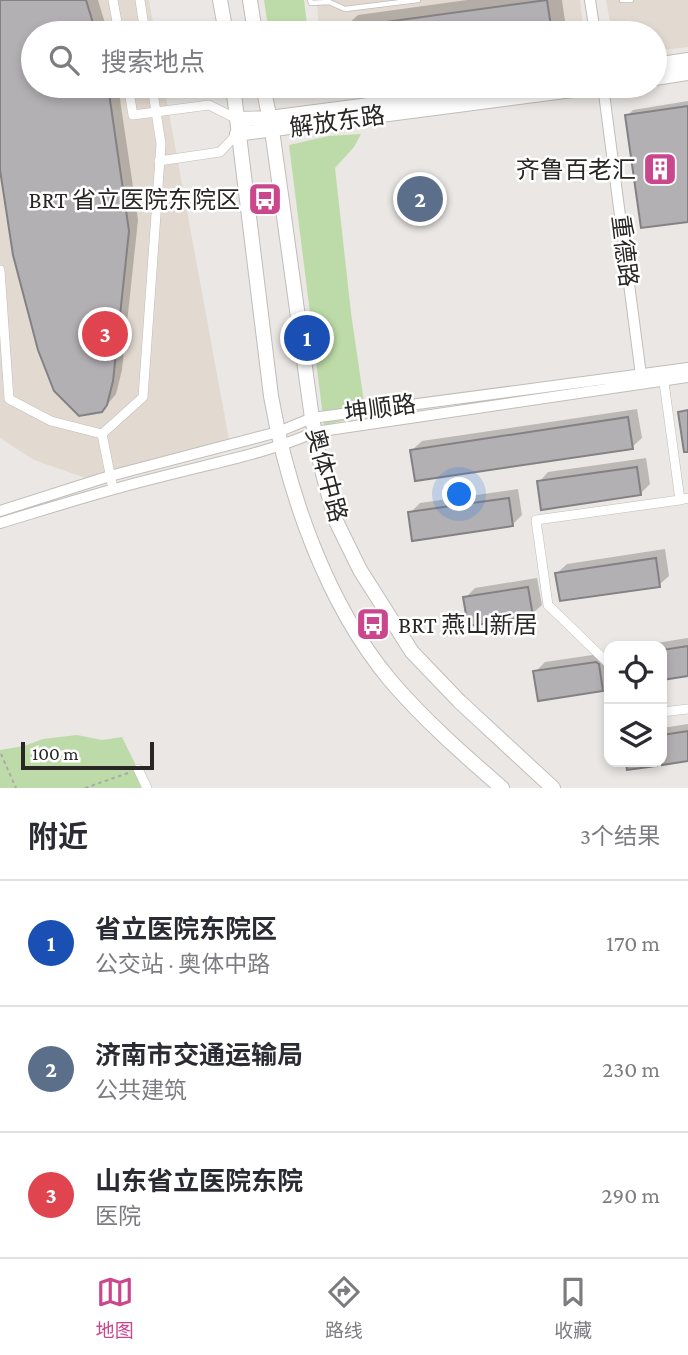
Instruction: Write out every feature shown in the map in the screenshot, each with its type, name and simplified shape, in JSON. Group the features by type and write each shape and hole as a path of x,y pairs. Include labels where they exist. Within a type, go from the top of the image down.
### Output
{"main road":[{"path":"219,0 223,21"},
{"path":"250,0 253,21"},
{"path":"667,63 688,60"},
{"path":"667,77 688,74"},
{"name":"奥体中路","path":"234,98 280,439 298,504 341,606 388,678 423,717 502,788"},
{"name":"奥体中路","path":"266,98 313,425 335,519 360,570 412,652 460,702 553,788"},
{"name":"解放东路","path":"270,124 438,98"},
{"name":"解放东路","path":"237,127 498,98"}],"street":[{"path":"113,0 117,21"},
{"path":"140,0 143,21"},
{"path":"590,0 593,21"},
{"path":"130,98 133,115 209,105 237,127 220,152 159,161"},
{"path":"102,434 143,397 161,144 154,98"},
{"name":"重德路","path":"605,98 641,375"},
{"path":"0,270 9,399 51,421 102,434"},
{"name":"坤顺路","path":"313,425 664,376 688,368"},
{"name":"坤顺路","path":"0,523 280,439 313,425 641,375 688,377"},
{"path":"604,659 548,605 536,520 684,499 664,376"},
{"path":"102,434 114,489"},
{"name":"坤顺路","path":"0,511 110,476 280,439"},
{"path":"667,711 688,709"},
{"path":"138,769 147,788"}],"lane":[{"path":"310,0 311,3 329,2 345,9 418,0"},
{"path":"622,0 631,0"}],"path":[{"path":"1,754 16,788"},
{"path":"85,788 138,769"}],"shaded area":[{"path":"0,0 149,0 153,21 21,21 21,98 166,98 230,445 100,483 34,460 0,438"},
{"path":"317,0 580,0 583,21 318,21"},
{"path":"606,0 688,0 688,47 667,50 667,21 610,21"}],"green space":[{"path":"264,0 304,0 307,21 267,21"},
{"path":"361,134 354,147 335,168 351,313 366,416 324,425 289,145 329,136"},
{"path":"77,735 102,740 122,737 147,788 0,788 0,750 43,739"}],"building":[{"path":"0,0 86,0 92,21 21,21 21,98 110,98 129,231 113,381 107,405 102,412 79,416 54,391 38,350 13,255 0,170"},
{"path":"547,0 550,21 393,21"},
{"name":"齐鲁百老汇","path":"688,106 688,222 641,228 625,115"},
{"path":"688,410 688,452 684,452 678,412"},
{"path":"628,417 633,449 415,481 410,450"},
{"path":"637,467 641,495 541,510 537,481"},
{"path":"509,498 513,526 412,541 408,512"},
{"path":"656,558 660,587 560,601 555,573"},
{"path":"528,587 533,616 468,626 463,597"},
{"path":"688,646 688,676 667,679 667,649"},
{"path":"596,662 599,664 603,691 538,701 533,671"},
{"path":"688,731 688,761 667,764 667,734"},
{"path":"627,767 650,767 627,770"}],"place":[{"name":"齐鲁百老汇","path":"660,169"},
{"name":"BRT 省立医院东院区","path":"265,199"},
{"name":"济南市交通运输局","path":"420,199"},
{"name":"山东省立医院东院","path":"105,334"},
{"name":"省立医院东院区","path":"307,338"},
{"name":"BRT 燕山新居","path":"373,624"}]}
